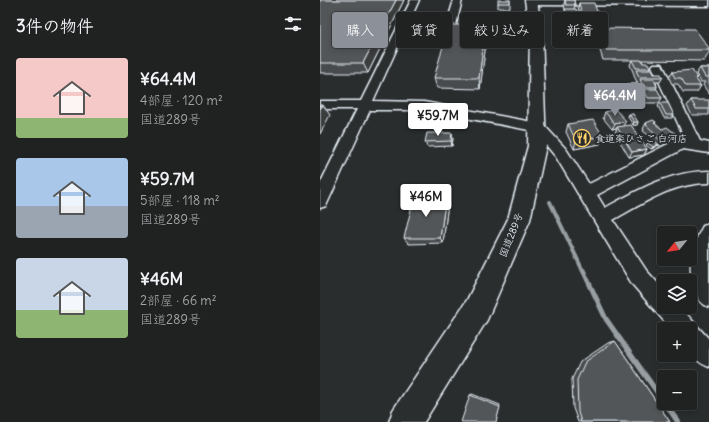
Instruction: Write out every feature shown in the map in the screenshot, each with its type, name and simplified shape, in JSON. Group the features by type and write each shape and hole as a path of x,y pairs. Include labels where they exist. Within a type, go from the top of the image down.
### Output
{"highway":[{"name":"国道289号","path":"531,1 533,12"},
{"name":"国道289号","path":"405,422 477,310 519,220 536,146 538,127 536,48"}],"street":[{"path":"409,12 415,0"},
{"path":"452,22 458,0"},
{"path":"531,1 673,1 709,3"},
{"path":"320,201 396,40"},
{"path":"658,66 702,146"},
{"path":"320,105 424,106 538,127 561,153 639,277 657,297"},
{"path":"586,193 681,144 702,146"},
{"path":"602,218 651,191 682,178 709,177"},
{"path":"709,232 700,252 700,272 709,297"},
{"path":"672,314 679,322"},
{"path":"697,342 709,356"}],"building":[{"path":"320,0 396,0 388,15 388,12 332,12 332,48 371,48 363,63 320,63"},
{"path":"498,0 510,0 510,3 498,3"},
{"path":"565,0 574,0 575,5 566,5"},
{"path":"579,3 594,3 597,12 581,12"},
{"path":"565,9 576,9 577,12 566,12"},
{"path":"452,25 460,25 460,48 483,48 479,78 434,78 442,48 452,48"},
{"path":"608,28 695,29 709,48 709,50 606,50 605,48 608,48"},
{"path":"632,60 641,60 643,63 648,63 650,68 636,68"},
{"path":"700,68 709,68 709,77 705,77"},
{"path":"636,70 652,70 654,74 661,74 663,77 639,77"},
{"path":"692,70 697,78 695,78 701,86 686,86 681,78 675,78 672,72"},
{"path":"640,79 654,79 657,87 643,87"},
{"path":"627,84 637,84 639,89 629,89"},
{"path":"644,89 657,89 662,98 648,98"},
{"path":"691,100 709,100 709,109 696,109"},
{"path":"660,103 668,103 674,115 666,115"},
{"path":"615,109 626,121 615,124 605,112"},
{"path":"629,114 633,114 638,122 634,122"},
{"path":"593,120 603,136 576,141 568,124"},
{"path":"653,120 656,122 654,123 662,129 667,127 676,134 661,141 646,125 646,123"},
{"path":"631,125 647,149 632,152 617,127"},
{"path":"427,133 452,133 451,141 425,142"},
{"path":"653,140 658,144 653,147 648,143"},
{"path":"446,196 440,238 404,238 414,197"},
{"path":"615,341 657,403 657,410 662,410 670,422 581,422 578,412 577,380 585,362"},
{"path":"470,395 500,407 496,422 461,422"}],"waterway":[{"path":"550,202 583,271"},
{"path":"583,270 606,319 657,392"},
{"path":"670,410 678,422"}],"place":[{"name":"食道楽ひさご 白河店","path":"582,138"}]}
